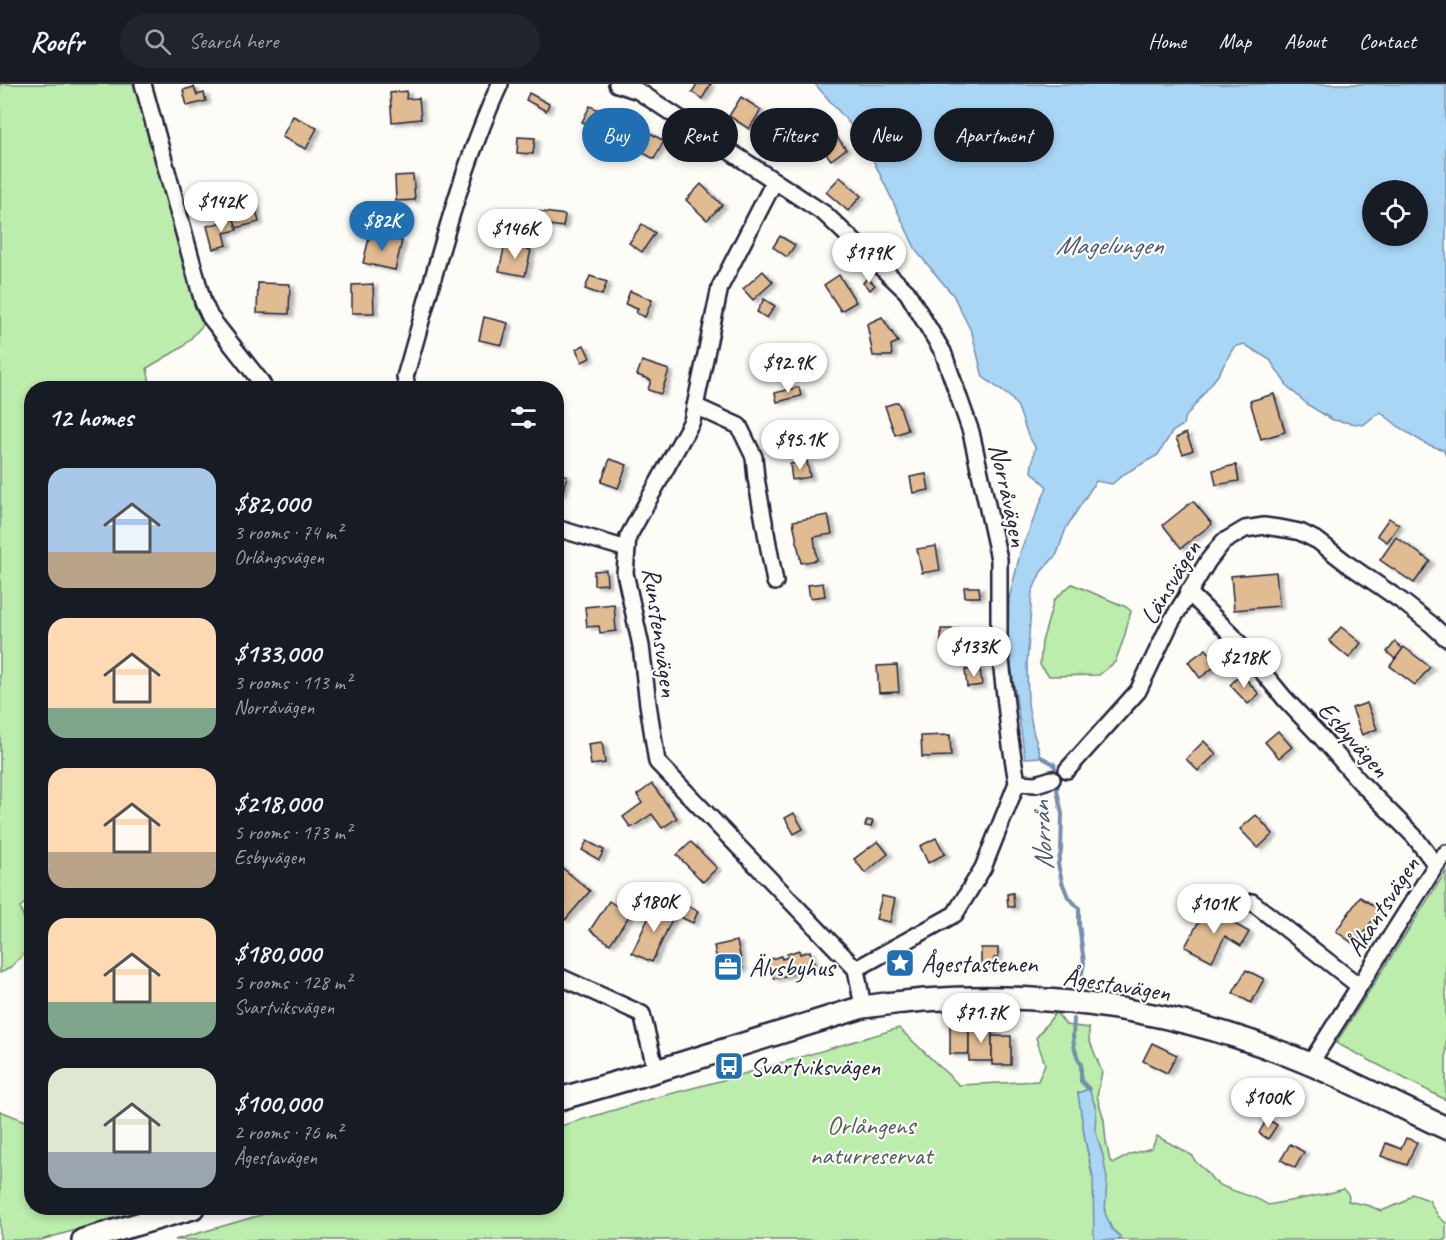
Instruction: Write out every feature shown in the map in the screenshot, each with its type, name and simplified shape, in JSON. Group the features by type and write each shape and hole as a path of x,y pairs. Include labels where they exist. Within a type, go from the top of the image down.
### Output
{"main road":[{"name":"Ågestavägen","path":"564,1098 863,1007 955,998 1015,997 1086,1003 1155,1015 1233,1036 1310,1064 1446,1128"},
{"path":"83,1240 169,1215"}],"street":[{"path":"143,84 203,302 210,317 260,381"},
{"path":"406,381 442,245 489,108 500,84"},
{"name":"Norråvägen","path":"617,84 638,92 825,214 907,292 943,352 971,432 999,559 999,643 1017,783 983,868 955,914 856,969"},
{"name":"Runstensvägen","path":"774,182 720,287 692,421 628,537 625,573 640,646 657,762 856,969"},
{"path":"695,406 738,426 754,457 775,582"},
{"name":"Länsvägen","path":"1067,770 1138,691 1171,622 1208,561 1223,542 1245,529 1264,526 1285,529 1300,532 1318,541 1403,602 1446,638"},
{"path":"564,530 627,549"},
{"name":"Esbyvägen","path":"1188,592 1232,635 1285,699 1360,782 1414,836 1441,859"},
{"path":"1017,783 1036,784 1052,779"},
{"name":"Åkantsvägen","path":"1310,1064 1441,859"},
{"name":"Åkantsvägen","path":"1252,902 1359,986"},
{"path":"856,969 863,1007"},
{"path":"564,979 642,1014 656,1071"}],"green space":[{"path":"0,84 143,84 210,317 183,347 147,368 150,381 24,381 24,904 20,907 24,919 24,954 10,968 0,973"},
{"path":"1072,584 1131,611 1115,662 1099,675 1049,676 1040,665 1042,642 1054,600"},
{"path":"1446,871 1446,1100 1336,1043"},
{"name":"Orlångens naturreservat","path":"1056,1012 1066,1025 1089,1028 1089,1039 1102,1072 1097,1096 1104,1120 1110,1161 1114,1163 1131,1154 1152,1148 1157,1136 1193,1156 1196,1162 1220,1185 1268,1205 1344,1189 1349,1198 1348,1201 1381,1211 1404,1202 1412,1194 1429,1200 1438,1216 1446,1223 1446,1240 175,1240 261,1215 564,1215 564,1125 899,1028 959,1085 1038,1081 1045,1064 1036,1038","holes":["1089,1089 1096,1109 1095,1130 1103,1156 1092,1175 1078,1093"]},
{"path":"0,1111 24,1120 24,1215 128,1215 41,1240 0,1240"}],"water":[{"name":"Magelungen","path":"815,84 1446,84 1446,457 1444,450 1426,444 1380,412 1363,425 1333,420 1308,405 1288,387 1270,360 1244,344 1234,347 1218,375 1184,419 1183,425 1172,432 1158,455 1124,474 1112,484 1096,481 1066,528 1057,554 1041,572 1032,592 1027,664 1028,704 1041,757 1025,758 1008,644 1009,599 1021,550 1047,487 1031,471 1035,447 1027,433 1018,407 1010,397 983,377 972,333 953,295 917,252 874,162 922,162 922,108 850,108 850,124"},
{"path":"1089,1089 1096,1109 1095,1130 1107,1179 1105,1213 1112,1229 1120,1236 1120,1240 1094,1240 1093,1177 1078,1093"}],"building":[{"path":"697,84 711,84 702,99 692,92"},
{"path":"194,87 197,95 204,93 206,101 187,106 183,90"},
{"path":"407,91 406,99 419,98 421,119 392,122 390,93"},
{"path":"529,93 549,104 546,111 526,100"},
{"path":"741,97 758,108 750,108 749,129 738,122 738,108 734,108"},
{"path":"293,116 317,128 306,149 282,137"},
{"path":"650,133 662,140 662,145 654,159 650,157"},
{"path":"518,137 535,138 533,154 517,153"},
{"path":"838,138 846,149 838,155"},
{"path":"413,175 415,200 396,201 395,176"},
{"path":"840,177 861,196 848,211 826,192"},
{"path":"701,184 722,205 707,220 686,200"},
{"path":"255,205 259,222 236,228 232,211"},
{"path":"536,211 565,215 563,227 535,223"},
{"path":"234,219 237,230 224,233 227,245 213,249 207,226"},
{"path":"642,224 655,233 642,252 629,243"},
{"path":"370,234 402,241 395,270 363,263"},
{"path":"780,236 795,245 787,257 773,247"},
{"path":"505,244 531,250 525,276 499,271"},
{"path":"763,271 773,282 753,300 743,289"},
{"path":"839,275 856,302 841,311 824,285"},
{"path":"590,276 607,282 602,295 585,289"},
{"path":"867,278 875,285 870,290 863,283"},
{"path":"258,283 290,284 289,314 257,313"},
{"path":"373,284 374,313 352,313 352,285"},
{"path":"630,291 652,300 645,317 636,313 638,309 625,304"},
{"path":"764,299 775,306 767,318 757,312"},
{"path":"484,317 508,323 502,345 479,340"},
{"path":"882,317 898,342 891,345 892,356 873,356 867,324"},
{"path":"584,345 590,358 582,362 576,349"},
{"path":"642,361 669,370 661,394 648,390 651,380 637,375"},
{"path":"799,387 801,396 777,402 775,393"},
{"path":"1274,394 1285,432 1261,439 1250,401"},
{"path":"898,402 908,430 895,435 885,406"},
{"path":"1186,433 1193,450 1183,454 1176,438"},
{"path":"610,459 627,465 618,488 601,482"},
{"path":"807,461 810,477 792,480 790,464"},
{"path":"1236,465 1239,481 1216,485 1213,470"},
{"path":"926,474 929,490 913,493 910,477"},
{"path":"1193,501 1212,524 1181,548 1163,525"},
{"path":"828,515 832,534 814,537 817,560 801,563 793,521"},
{"path":"1389,518 1399,525 1387,542 1377,535"},
{"path":"1396,537 1430,561 1414,583 1380,560"},
{"path":"936,546 940,570 922,573 917,549"},
{"path":"606,570 607,584 594,585 594,571"},
{"path":"1276,572 1279,606 1234,610 1231,576"},
{"path":"823,583 825,596 810,598 808,585"},
{"path":"964,587 979,587 980,597 965,597"},
{"path":"614,604 616,631 600,633 599,626 587,627 585,607"},
{"path":"1341,627 1361,643 1349,658 1329,641"},
{"path":"941,629 968,629 968,653 941,653"},
{"path":"1395,642 1403,649 1395,659 1387,652"},
{"path":"1404,647 1430,667 1415,685 1390,666"},
{"path":"1206,649 1218,664 1200,678 1188,662"},
{"path":"897,665 899,692 879,693 877,666"},
{"path":"980,668 982,685 967,687 965,670"},
{"path":"1241,674 1259,694 1248,704 1230,685"},
{"path":"1367,703 1377,729 1362,735 1352,708"},
{"path":"1278,731 1292,747 1279,758 1265,742"},
{"path":"950,735 951,756 922,757 921,736"},
{"path":"1204,741 1216,754 1198,771 1186,759"},
{"path":"602,742 605,763 591,765 588,744"},
{"path":"652,784 677,818 662,828 652,814 631,828 623,817 642,803 637,795"},
{"path":"794,813 803,829 794,834 785,818"},
{"path":"1256,815 1273,834 1258,848 1240,829"},
{"path":"867,820 873,821 871,827 865,826"},
{"path":"936,838 945,854 928,863 920,846"},
{"path":"587,841 604,850 599,860 582,850"},
{"path":"878,841 888,854 865,873 854,859"},
{"path":"691,842 717,868 703,882 677,855"},
{"path":"564,869 590,891 564,919"},
{"path":"1013,893 1014,907 1008,907 1007,894"},
{"path":"882,896 895,899 890,922 876,919"},
{"path":"1360,897 1380,910 1355,945 1336,931"},
{"path":"609,901 630,915 610,944 590,930"},
{"path":"655,904 675,913 652,962 632,953"},
{"path":"686,905 698,911 693,923 680,917"},
{"path":"1206,908 1249,932 1241,946 1225,936 1212,961 1185,947"},
{"path":"737,941 743,969 720,973 714,946"},
{"path":"981,948 998,948 998,958 994,958 994,968 981,968"},
{"path":"799,950 800,954 810,951 815,967 774,979 768,960 781,956 782,959 788,957 787,954"},
{"path":"1246,970 1264,979 1251,1003 1233,993"},
{"path":"950,1025 969,1025 969,1054 950,1054"},
{"path":"969,1028 992,1028 992,1061 969,1061"},
{"path":"992,1036 1011,1036 1011,1065 992,1065"},
{"path":"1152,1043 1177,1055 1167,1073 1143,1061"},
{"path":"1267,1119 1277,1125 1268,1139 1259,1133"},
{"path":"1406,1138 1417,1142 1407,1165 1381,1156 1386,1143 1401,1149"},
{"path":"1290,1144 1304,1152 1295,1168 1281,1160"}],"waterway":[{"name":"Norrån","path":"1041,757 1054,764 1062,814 1061,851 1058,864 1068,897 1079,908 1084,963 1079,987"},
{"name":"Norrån","path":"1074,1019 1074,1046 1081,1064 1081,1081 1089,1089"}],"place":[{"name":"Ågestastenen","path":"900,963"},
{"name":"Älvsbyhus","path":"728,967"},
{"name":"Svartviksvägen","path":"729,1066"}]}
